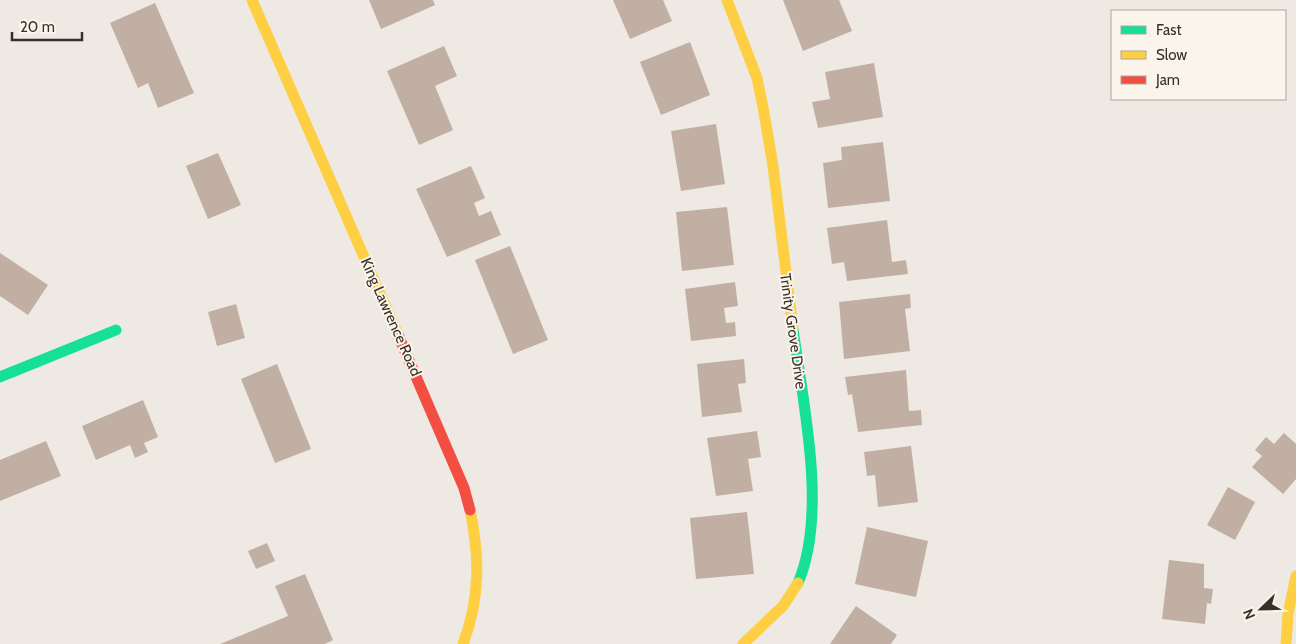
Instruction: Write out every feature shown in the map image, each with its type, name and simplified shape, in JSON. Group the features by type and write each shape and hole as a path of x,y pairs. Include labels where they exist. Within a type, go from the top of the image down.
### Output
{"street":[{"name":"King Lawrence Road","path":"252,0 464,488 476,528 479,579 473,613 463,644"},
{"name":"Trinity Grove Drive","path":"727,0 757,78 773,166 809,452 814,519 808,558 798,582 785,604 766,626 742,644"},
{"path":"0,377 116,330"},
{"path":"1286,644 1288,614 1296,576"}],"building":[{"path":"369,0 433,0 435,5 381,29"},
{"path":"613,0 663,0 672,21 630,39"},
{"path":"783,0 839,0 852,31 803,51"},
{"path":"155,3 194,93 158,108 148,83 138,88 110,23"},
{"path":"690,42 710,95 661,115 640,62"},
{"path":"444,46 457,76 435,86 453,130 419,145 387,71"},
{"path":"874,63 883,117 818,128 812,102 830,99 825,72"},
{"path":"716,124 725,184 681,191 671,131"},
{"path":"883,142 890,201 828,208 823,163 842,160 841,147"},
{"path":"218,153 241,205 208,219 186,166"},
{"path":"471,166 485,198 474,203 479,216 491,211 501,235 447,257 416,189"},
{"path":"727,207 734,265 682,271 676,212"},
{"path":"887,220 892,262 906,260 908,274 847,281 844,262 832,264 827,228"},
{"path":"510,246 548,340 513,354 475,260"},
{"path":"0,253 48,285 28,315 0,296"},
{"path":"735,282 738,306 724,308 726,323 735,322 736,336 691,341 685,289"},
{"path":"910,294 911,308 905,309 910,351 844,359 839,302"},
{"path":"236,304 245,338 217,346 208,312"},
{"path":"744,359 746,383 738,384 742,412 702,417 697,364"},
{"path":"277,364 311,449 275,463 241,379"},
{"path":"906,370 909,411 921,410 922,425 858,432 852,394 848,395 845,377"},
{"path":"143,400 158,437 144,443 148,452 135,458 130,445 96,460 82,426"},
{"path":"757,431 761,457 748,459 753,491 716,496 707,438"},
{"path":"1284,433 1296,444 1296,479 1283,494 1252,467 1262,456 1255,450 1266,437 1274,444"},
{"path":"46,441 61,476 0,501 0,460"},
{"path":"911,446 918,502 878,507 875,475 867,476 864,452"},
{"path":"1228,487 1255,502 1235,540 1207,525"},
{"path":"747,512 754,574 696,579 690,518"},
{"path":"867,527 928,541 916,597 855,584"},
{"path":"267,543 275,561 256,569 248,551"},
{"path":"1169,560 1204,564 1204,588 1213,589 1211,604 1207,603 1205,624 1162,619"},
{"path":"305,574 333,640 325,644 220,644 288,616 275,586"},
{"path":"856,606 897,635 891,644 830,644"}],"traffic: fast":[{"path":"793,329 807,423 812,491 811,524 807,555 798,583"},
{"path":"0,377 116,330"}],"traffic: slow":[{"path":"252,0 398,335"},
{"path":"727,0 757,78 763,107 773,166 793,329"},
{"path":"463,644 473,611 477,578 476,544 470,510"},
{"path":"1286,644 1288,614 1296,576"},
{"path":"743,644 783,606 798,583"}],"traffic: jam":[{"path":"398,335 464,488 470,510"}]}
